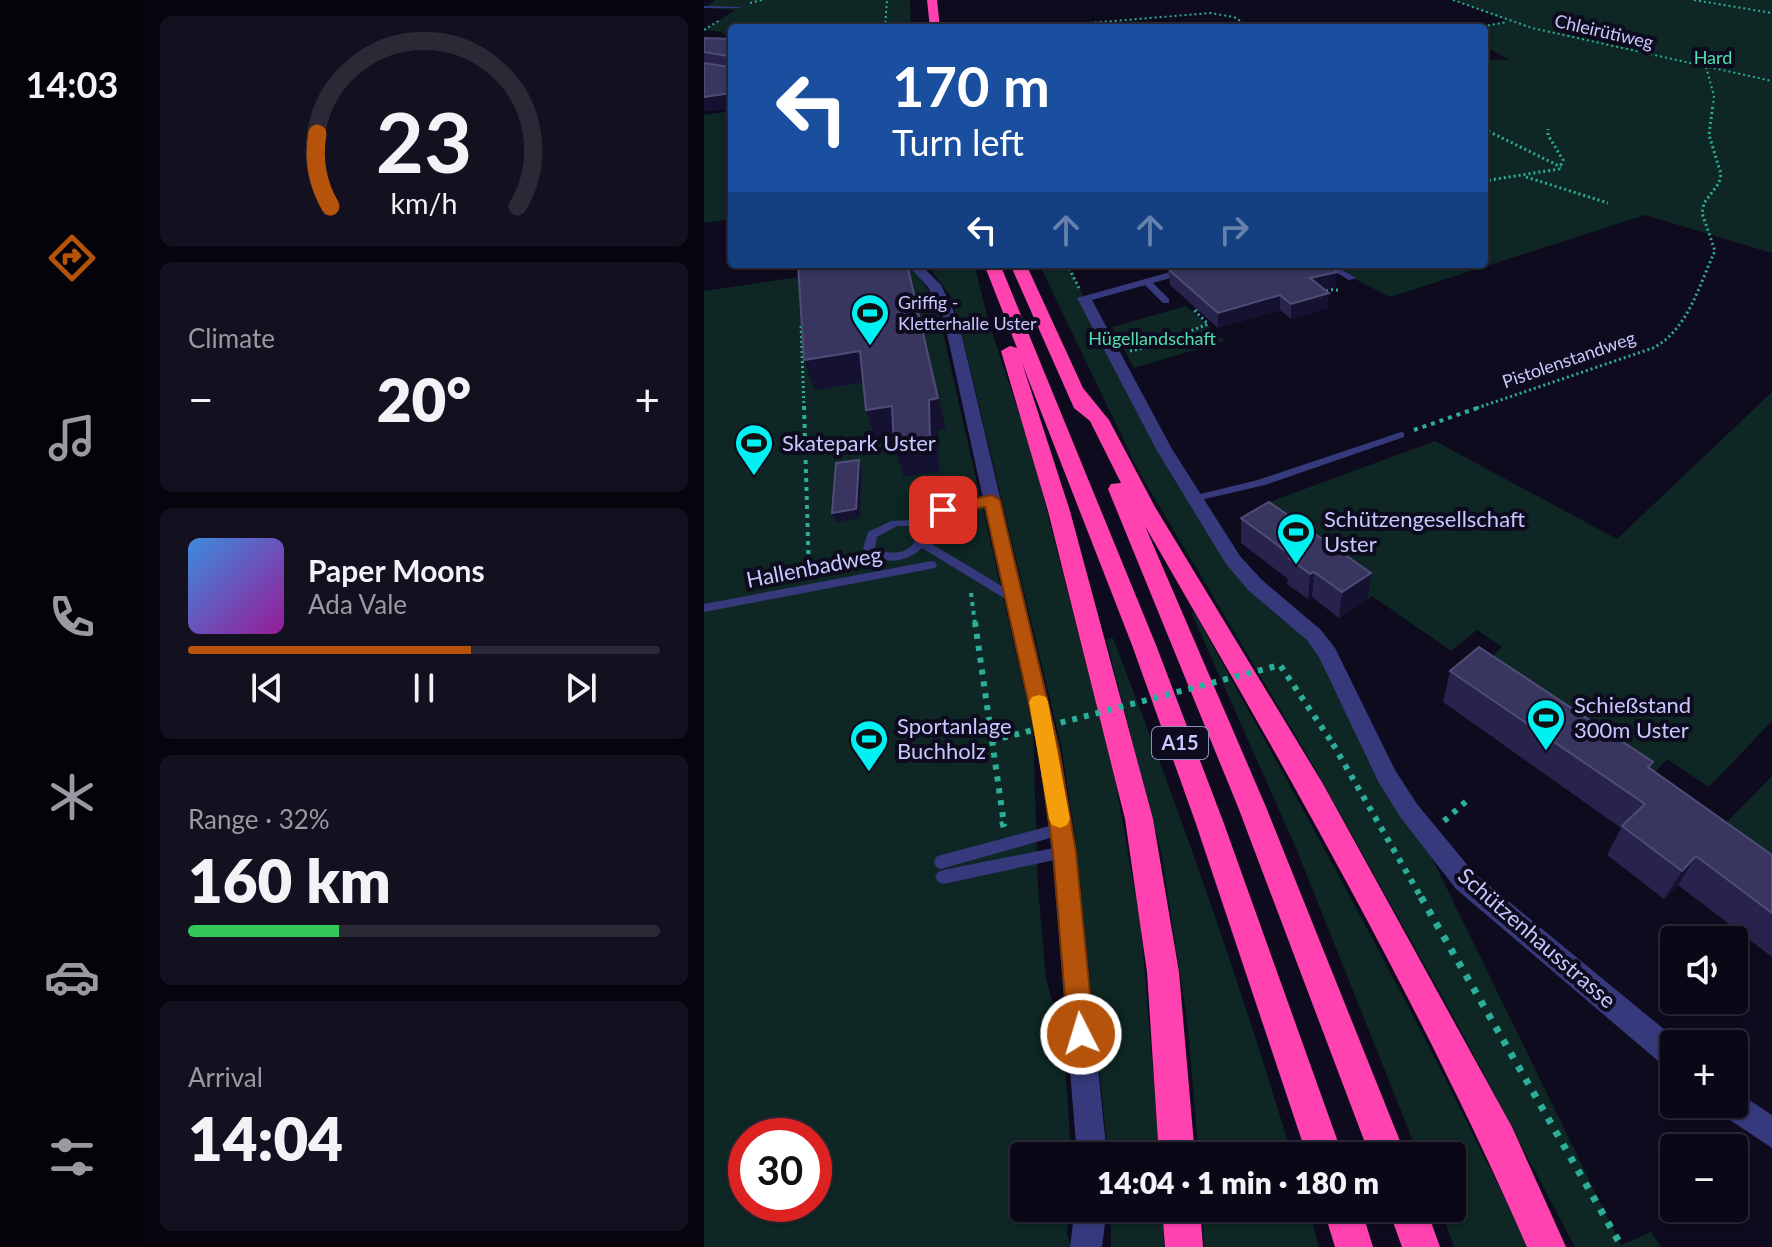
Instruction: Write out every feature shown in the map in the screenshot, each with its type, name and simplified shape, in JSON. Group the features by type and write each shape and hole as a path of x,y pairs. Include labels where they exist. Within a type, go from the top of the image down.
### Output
{"highway":[{"path":"932,0 935,24"},
{"name":"A15","path":"994,268 1155,674 1320,1142"},
{"name":"A15","path":"1020,268 1077,392 1252,807 1383,1142"},
{"path":"1019,336 1010,352 1059,511 1139,819 1163,972 1176,1142"},
{"path":"1077,392 1099,420 1144,507 1313,792 1499,1140 1547,1247"},
{"path":"1182,1222 1184,1247"},
{"path":"1346,1222 1354,1247"},
{"path":"1412,1222 1421,1247"}],"street":[{"path":"917,268 934,285 951,320 1049,750 1063,840 1091,1142"},
{"path":"1084,298 1199,268"},
{"name":"Schützenhausstrasse","path":"1084,298 1164,449 1233,560 1255,585 1314,635 1328,653 1387,776 1429,835 1465,881 1660,1044"},
{"path":"1748,1116 1772,1133"},
{"path":"1086,1247 1089,1222"}],"lane":[{"path":"704,7 739,8"},
{"path":"1333,268 1352,278"},
{"path":"1147,282 1166,301"},
{"path":"1196,498 1261,483 1401,435"},
{"path":"922,543 899,556 889,557 873,553 869,542 886,525 913,523 943,510 992,500"},
{"path":"913,523 923,531 922,543"},
{"path":"922,543 1016,600"},
{"path":"899,556 899,571"},
{"name":"Hallenbadweg","path":"704,608 931,565"},
{"path":"1063,840 942,870 1063,840"}],"path":[{"path":"885,24 887,0"},
{"name":"Chleirütiweg","path":"1453,0 1510,22 1772,81"},
{"path":"1694,0 1772,13"},
{"path":"1078,24 1210,13 1234,17 1245,24"},
{"path":"1488,26 1510,22"},
{"name":"Pistolenstandweg","path":"1401,435 1653,348 1669,340 1679,329 1715,251 1702,213 1704,203 1719,183 1721,174 1709,135 1714,96 1706,67"},
{"path":"1548,129 1563,160 1561,167"},
{"path":"1488,132 1561,167"},
{"path":"1488,180 1561,167"},
{"path":"1521,176 1608,203"},
{"path":"1069,268 1084,298"},
{"path":"1338,290 1312,288 1352,278"},
{"path":"1113,354 1153,346 1208,324 1194,310 1205,307"},
{"path":"809,588 801,324 810,323"},
{"path":"971,591 1004,824 991,828"},
{"path":"991,741 1280,665 1333,744 1622,1247"},
{"path":"1429,835 1470,798"}],"green space":[{"path":"715,0 910,0 911,24 728,24 728,38 721,32 705,30 735,10 704,8"},
{"name":"Hard","path":"1453,0 1772,0 1772,253 1645,215 1488,265 1488,60 1510,60 1488,48 1488,25 1508,21"},
{"path":"728,112 728,220 704,223 704,115"},
{"name":"Sportanlage Buchholz","path":"862,268 914,268 936,302 1033,730 1038,887 1046,979 1064,1041 1070,1142 1010,1142 1010,1222 1068,1222 1071,1247 704,1247 704,291"},
{"path":"975,268 989,323 1031,449 1114,773 1141,927 1159,1142 1107,1142 1076,842 1061,745 950,295 931,271"},
{"path":"1041,268 1069,268 1123,375 1233,560 1314,635 1409,811 1621,1245 1651,1232 1661,1247 1575,1247 1451,1012 1305,751 1139,472"},
{"path":"1334,268 1480,268 1390,297"},
{"name":"Hügellandschaft","path":"1186,306 1225,341 1134,368 1112,327"},
{"path":"1772,392 1772,721 1709,787 1667,759 1638,792 1471,678 1502,647 1477,630 1451,651 1372,596 1368,599 1286,519 1264,504 1435,441 1617,539"},
{"path":"1191,612 1194,612 1366,927 1528,1247 1454,1247 1445,1222 1466,1222 1466,1142 1413,1142 1296,848"},
{"path":"1113,638 1162,766 1208,896 1288,1142 1198,1142 1187,1019 1161,852 1107,639"},
{"path":"1772,776 1772,895 1704,845"},
{"path":"1111,1222 1163,1222 1164,1247 1111,1247"},
{"path":"1203,1222 1312,1222 1319,1247 1204,1247"}],"building":[{"path":"704,38 728,39 728,56 704,52"},
{"path":"704,63 728,67 728,94 704,97"},
{"name":"Griffig - Kletterhalle Uster","path":"798,268 908,268 938,398 929,400 930,441 894,446 892,406 866,410 860,351 804,360"},
{"path":"1332,268 1337,272 1310,278 1329,293 1291,304 1280,295 1218,313 1169,270"},
{"path":"859,460 856,509 832,513 836,463"},
{"path":"1269,502 1371,573 1342,592 1314,572 1310,574 1289,558 1292,556 1241,518"},
{"path":"1479,647 1653,762 1648,767 1772,855 1772,913 1696,856 1682,871 1622,826 1645,804 1450,671"}],"slow traffic":[{"path":"1039,702 1060,819"}],"place":[{"name":"Griffig - Kletterhalle Uster","path":"870,347"},
{"name":"Skatepark Uster","path":"754,477"},
{"name":"Schützengesellschaft Uster","path":"1296,566"},
{"name":"Schießstand 300m Uster","path":"1546,752"},
{"name":"Sportanlage Buchholz","path":"869,773"}],"route":[{"path":"943,510 992,500 1049,750 1064,852 1081,1034"}]}
